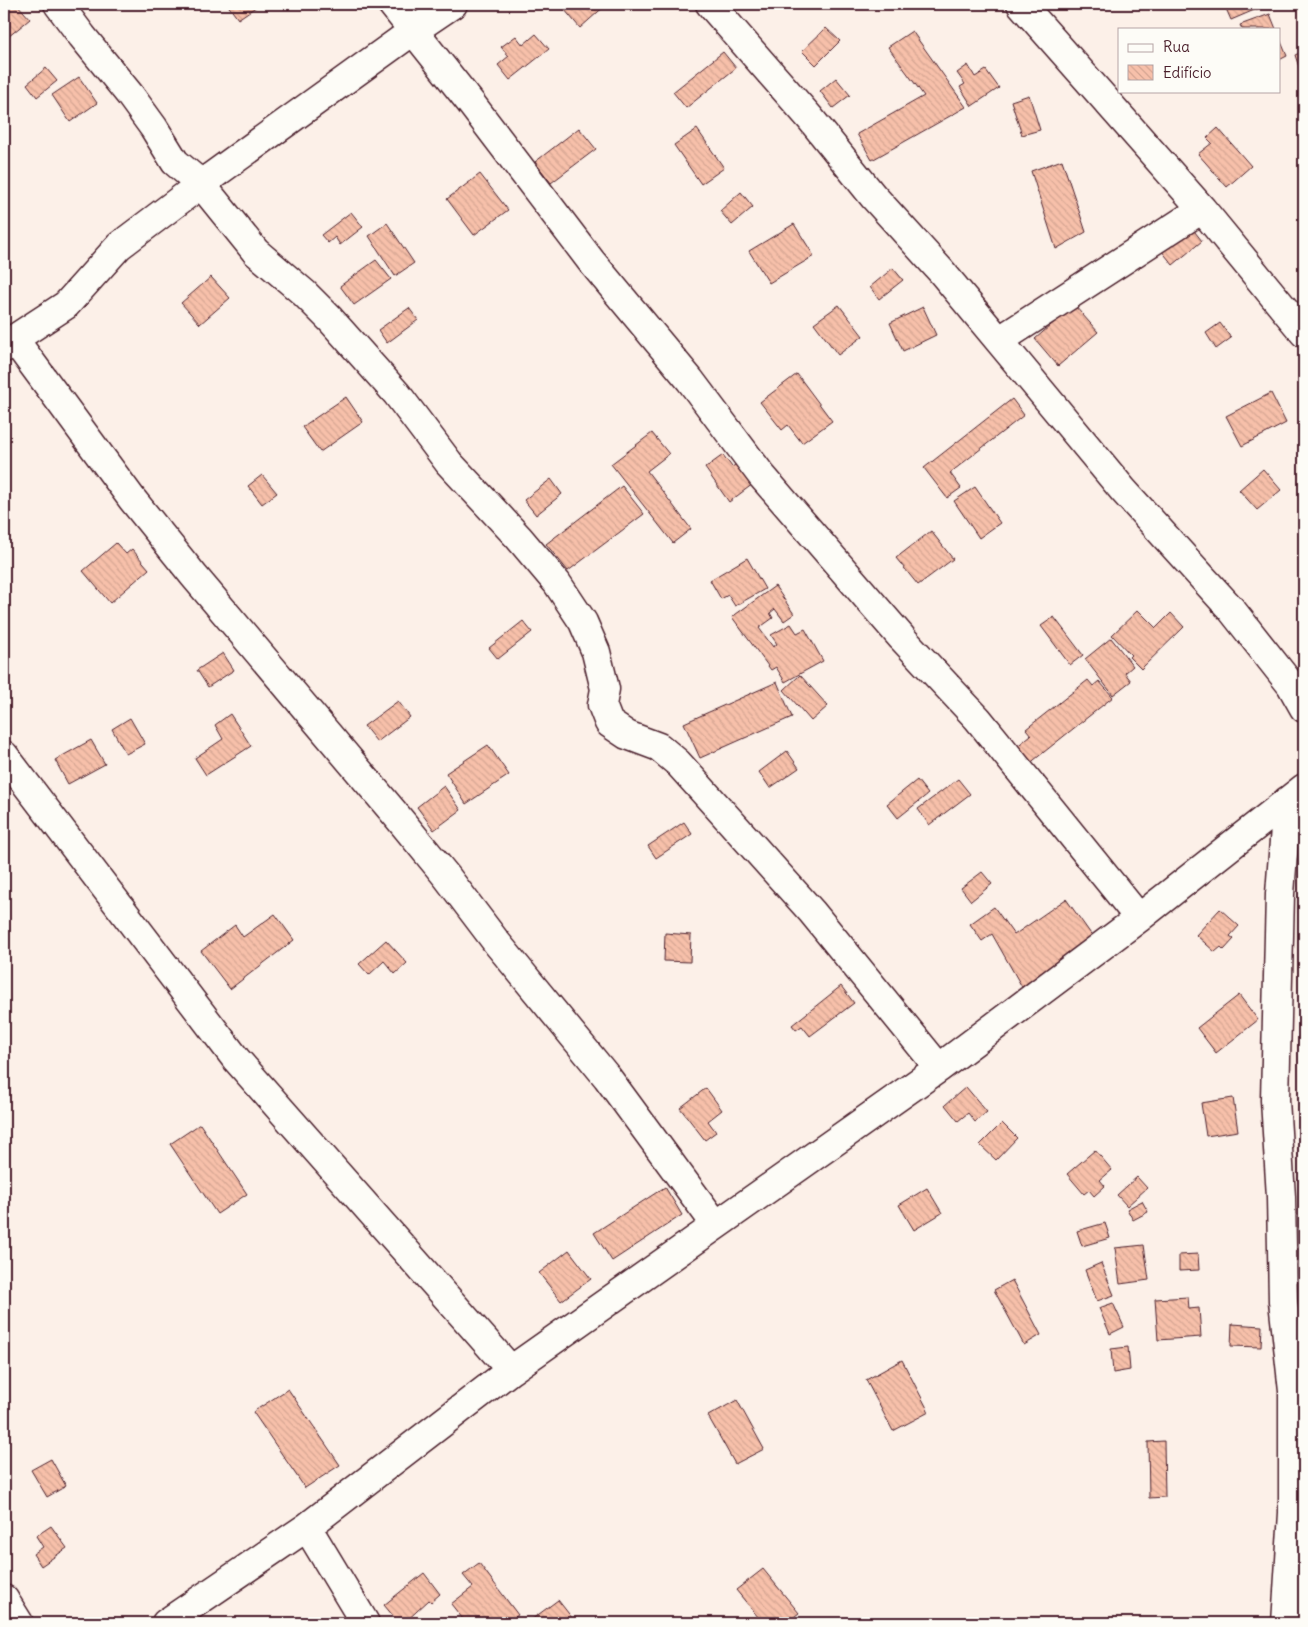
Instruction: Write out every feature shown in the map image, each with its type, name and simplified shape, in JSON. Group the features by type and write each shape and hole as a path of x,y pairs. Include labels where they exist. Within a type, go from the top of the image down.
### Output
{"street":[{"path":"58,4 134,102 174,162 201,184 256,252 304,293 330,319 397,394 449,463 519,538 557,583 583,622 596,652 604,689 602,705 609,724 627,735 659,747 678,763 812,912 939,1068"},
{"path":"392,4 470,102 591,261 690,380 762,476 902,638 978,720 1139,918"},
{"path":"453,4 201,184 119,246 66,305 9,344 182,561 447,877 497,943 607,1077 716,1225"},
{"path":"710,4 810,118 873,196 941,270 1122,490 1230,609 1292,685 1304,708"},
{"path":"1021,4 1202,209 1304,333"},
{"path":"1000,340 1202,209"},
{"path":"4,755 236,1059 512,1370"},
{"path":"166,1623 307,1527 512,1370 939,1068 1139,918 1296,794"},
{"path":"1286,1623 1293,1513 1293,1391 1282,1301 1282,1197 1275,1100 1280,894 1296,794"},
{"path":"307,1527 365,1623"},
{"path":"4,1598 19,1623"}],"building":[{"path":"4,4 17,4 30,19 8,37 4,32"},
{"path":"227,4 260,4 238,19"},
{"path":"570,4 607,4 580,28 564,9"},
{"path":"1224,4 1258,4 1259,8 1231,20"},
{"path":"1270,14 1276,28 1242,28 1240,25"},
{"path":"826,28 840,41 816,65 802,51"},
{"path":"912,31 966,107 872,160 857,134 924,96 888,47"},
{"path":"536,34 549,49 510,80 498,65 509,56 501,47 516,36 523,45"},
{"path":"1280,39 1287,56 1280,60"},
{"path":"1304,51 1304,78 1303,79 1295,55"},
{"path":"723,52 736,68 686,108 673,92"},
{"path":"968,65 975,77 986,70 999,88 972,106 960,87 965,84 957,73"},
{"path":"46,68 57,81 37,97 27,84"},
{"path":"79,77 97,103 70,122 52,95"},
{"path":"836,78 850,95 833,108 820,91"},
{"path":"1029,95 1040,130 1022,135 1011,101"},
{"path":"579,128 596,149 551,183 535,162"},
{"path":"1218,128 1251,166 1227,187 1198,154 1212,143 1207,138"},
{"path":"697,129 724,168 701,184 674,145"},
{"path":"1304,153 1304,169 1299,155"},
{"path":"1062,160 1086,232 1056,249 1031,171"},
{"path":"480,174 508,210 474,235 447,199"},
{"path":"741,192 753,207 732,225 720,211"},
{"path":"351,212 363,227 340,245 335,237 328,243 321,235"},
{"path":"387,223 414,263 395,276 369,236"},
{"path":"794,224 814,256 769,283 749,251"},
{"path":"1191,227 1202,241 1173,265 1161,250"},
{"path":"376,260 391,279 354,305 340,286"},
{"path":"893,268 903,280 879,299 870,287"},
{"path":"211,277 230,298 200,324 181,303"},
{"path":"839,305 863,336 838,355 814,323"},
{"path":"1074,305 1098,332 1058,366 1035,339"},
{"path":"923,307 936,335 903,351 890,323"},
{"path":"409,308 418,320 387,343 378,330"},
{"path":"1220,323 1231,338 1216,349 1206,333"},
{"path":"797,374 832,421 802,443 788,425 782,430 760,402"},
{"path":"1271,393 1286,423 1242,446 1226,416"},
{"path":"346,397 363,422 320,452 302,427"},
{"path":"1012,399 1024,415 950,473 961,488 947,498 924,468"},
{"path":"652,433 669,454 647,471 691,529 673,543 611,464"},
{"path":"723,455 732,467 738,463 753,484 729,502 705,468"},
{"path":"1263,469 1281,490 1257,510 1239,490"},
{"path":"262,475 277,493 262,504 248,486"},
{"path":"551,479 562,494 536,515 524,500"},
{"path":"622,486 644,514 568,571 546,544"},
{"path":"975,487 1000,523 979,538 954,501"},
{"path":"931,531 953,559 918,585 896,558"},
{"path":"116,543 126,554 132,549 149,569 110,603 83,571"},
{"path":"747,558 765,589 735,606 728,595 721,599 710,580"},
{"path":"775,586 794,614 784,621 775,609 770,613 773,618 759,628 773,647 777,644 771,635 791,624 797,633 805,629 823,661 785,682 776,667 771,670 732,617"},
{"path":"1138,610 1156,628 1171,613 1184,627 1141,669 1112,635"},
{"path":"1054,617 1083,655 1070,665 1041,626"},
{"path":"523,621 532,632 498,659 489,648"},
{"path":"1111,638 1133,666 1125,673 1131,681 1113,695 1085,659"},
{"path":"223,653 234,670 208,687 197,670"},
{"path":"800,675 828,706 811,721 784,690"},
{"path":"1088,680 1093,686 1099,681 1113,697 1029,764 1015,748 1031,735 1026,729"},
{"path":"777,682 792,717 700,758 684,723"},
{"path":"398,701 410,717 377,742 364,726"},
{"path":"230,714 251,746 206,775 195,758 223,739 215,725"},
{"path":"130,718 145,744 126,754 112,729"},
{"path":"91,740 105,764 68,784 55,760"},
{"path":"488,745 509,775 466,804 446,773"},
{"path":"787,751 799,768 770,788 759,772"},
{"path":"958,779 970,794 929,825 918,809"},
{"path":"917,780 928,794 898,818 887,804"},
{"path":"444,786 461,810 434,830 417,807"},
{"path":"684,822 692,834 656,858 648,846"},
{"path":"982,872 992,884 971,901 961,888"},
{"path":"1066,899 1093,937 1022,987 992,934 982,941 970,924 994,907 1014,935"},
{"path":"1220,909 1239,926 1230,936 1234,939 1224,950 1221,947 1215,952 1196,935"},
{"path":"1303,911 1304,941 1302,941"},
{"path":"275,914 294,940 230,989 201,951 235,925 243,937"},
{"path":"665,933 691,935 690,962 664,961"},
{"path":"386,940 407,963 395,974 384,961 369,975 359,964"},
{"path":"841,986 854,1003 810,1036 802,1026 796,1030 792,1025"},
{"path":"1239,995 1258,1020 1216,1053 1197,1028"},
{"path":"966,1087 987,1112 975,1122 968,1113 958,1121 945,1105"},
{"path":"706,1088 722,1110 708,1121 716,1132 705,1140 680,1108"},
{"path":"1233,1098 1238,1131 1206,1136 1201,1103"},
{"path":"1002,1123 1017,1138 996,1160 980,1145"},
{"path":"200,1124 247,1194 217,1214 170,1144"},
{"path":"1095,1150 1112,1170 1100,1180 1105,1186 1094,1196 1089,1190 1084,1194 1067,1174"},
{"path":"1137,1177 1147,1188 1127,1206 1117,1195"},
{"path":"665,1187 682,1215 612,1261 594,1233"},
{"path":"927,1188 942,1213 914,1230 899,1205"},
{"path":"1142,1201 1148,1212 1133,1220 1127,1209"},
{"path":"1105,1223 1110,1238 1082,1246 1077,1231"},
{"path":"1144,1245 1149,1280 1120,1284 1115,1248"},
{"path":"569,1250 591,1279 561,1301 539,1273"},
{"path":"1198,1254 1199,1270 1179,1271 1179,1255"},
{"path":"1101,1263 1114,1295 1097,1301 1085,1270"},
{"path":"1012,1280 1041,1335 1024,1345 994,1290"},
{"path":"1188,1297 1189,1309 1199,1308 1201,1337 1158,1340 1155,1299"},
{"path":"1113,1303 1124,1327 1110,1334 1099,1308"},
{"path":"1232,1324 1262,1326 1261,1347 1231,1346"},
{"path":"1128,1347 1130,1370 1113,1373 1111,1349"},
{"path":"902,1360 929,1412 893,1431 866,1380"},
{"path":"288,1389 340,1465 305,1488 253,1412"},
{"path":"737,1400 764,1449 735,1464 708,1416"},
{"path":"1164,1441 1165,1497 1149,1498 1148,1442"},
{"path":"51,1459 66,1486 47,1497 31,1470"},
{"path":"51,1526 67,1548 41,1566 33,1554 43,1547 36,1536"},
{"path":"479,1563 518,1615 507,1623 466,1623 451,1604 473,1587 463,1575"},
{"path":"763,1569 799,1613 786,1623 763,1623 736,1590"},
{"path":"424,1573 440,1594 431,1602 429,1600 404,1623 399,1623 384,1605"},
{"path":"558,1600 576,1623 527,1623"}]}
